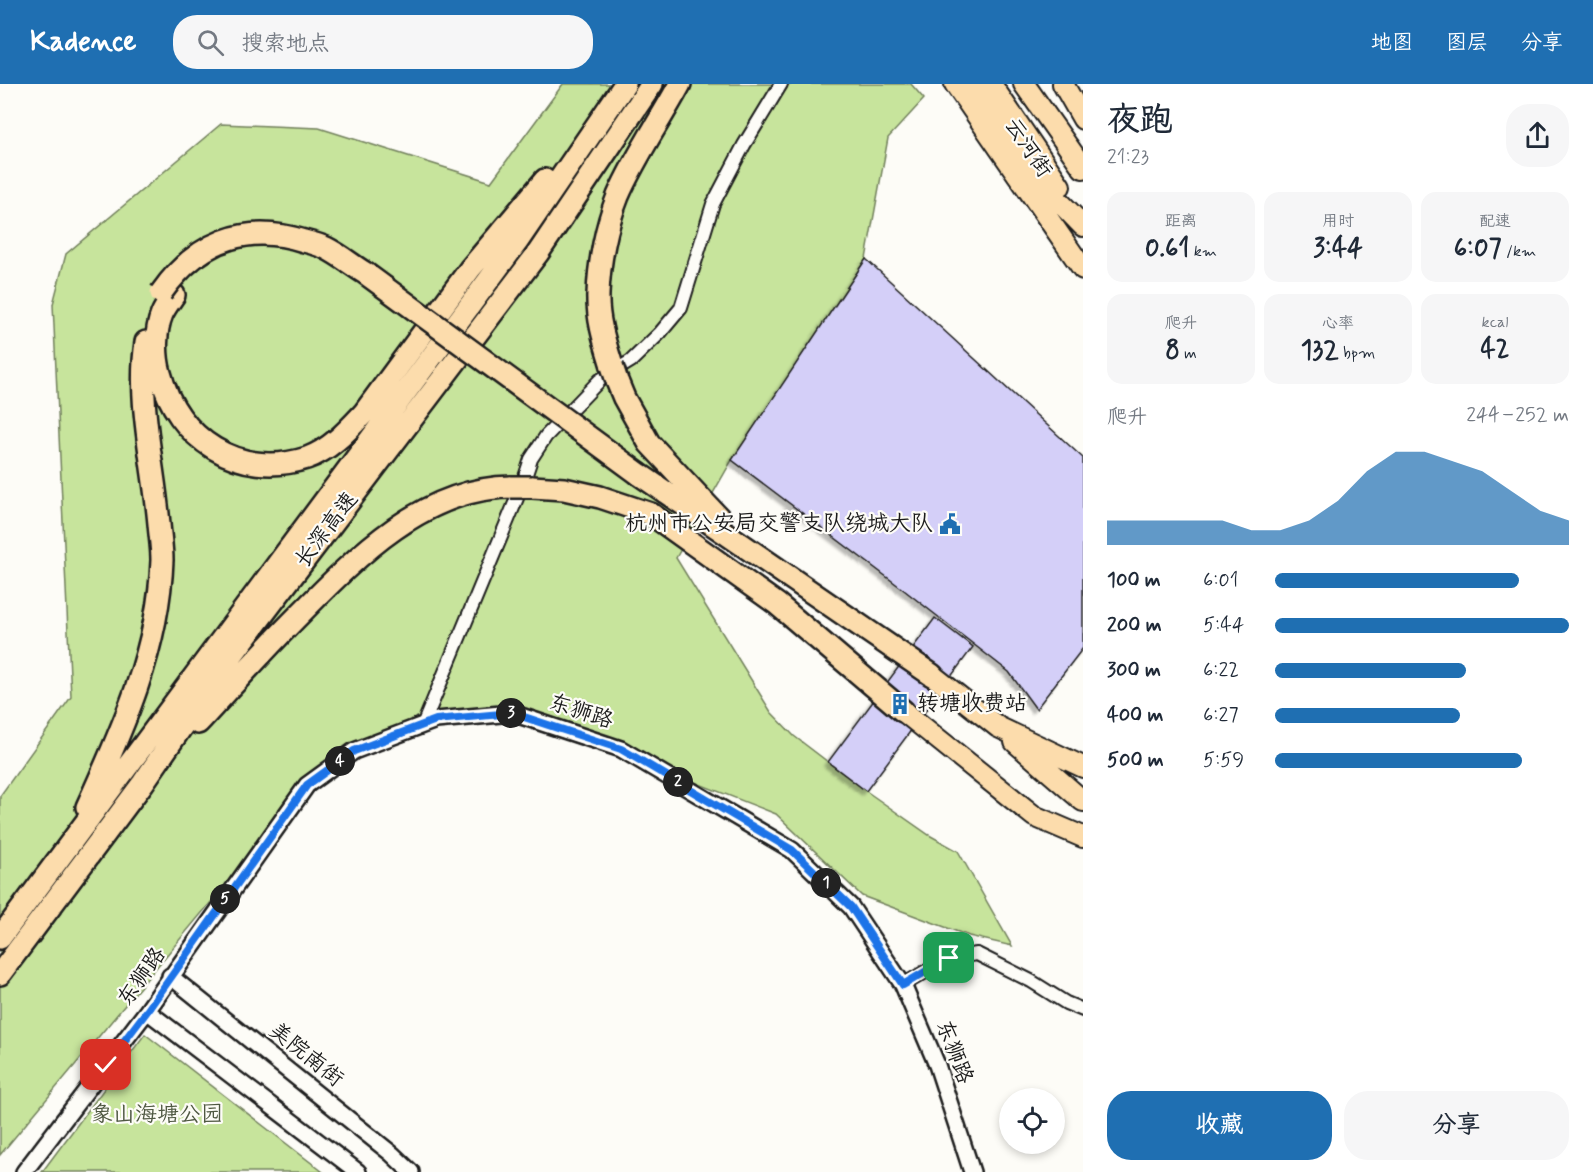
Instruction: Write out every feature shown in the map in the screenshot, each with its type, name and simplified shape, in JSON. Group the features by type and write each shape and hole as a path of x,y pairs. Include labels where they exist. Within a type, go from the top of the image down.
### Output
{"highway":[{"name":"长深高速","path":"0,974 143,783 220,671 538,253 652,84"},
{"path":"680,84 618,197 604,243 598,295 603,339 624,398 649,443 756,555"},
{"name":"云河街","path":"955,84 1083,268"},
{"path":"974,84 1043,185 1083,226"},
{"path":"991,84 1083,221"},
{"path":"1024,84 1083,168"},
{"path":"1036,84 1053,124"},
{"path":"1063,84 1083,119"},
{"name":"长深高速","path":"0,938 517,242 622,88"},
{"path":"622,88 470,269 364,413 328,447 308,458 276,464 250,462 226,456 202,441 181,420 165,393 157,362 157,338 175,272 210,247 240,236 262,233 288,236 326,248 365,273 636,479 702,531 777,604 903,711 1034,816 1083,837"},
{"path":"69,845 118,737 143,673 157,612 162,559 143,381 150,315 168,294"},
{"path":"636,479 756,555 932,675 998,727 1083,801"},
{"path":"143,783 266,648 361,553 422,512 459,496 522,487 573,491 600,497 651,514 777,604"},
{"path":"998,727 1083,766"}],"street":[{"path":"423,725 522,486 531,459 546,435 600,380 631,361 660,333 681,308 712,204 781,84"},
{"name":"东狮路","path":"24,1172 147,1011 307,785 354,751 436,720 512,713 621,749 792,850 851,907 903,985 937,1065 972,1172"},
{"path":"903,985 949,958 977,954 1083,1010"},
{"name":"美院南街","path":"170,976 383,1146 411,1172"},
{"path":"147,1011 358,1172"}],"green space":[{"path":"563,84 911,84 924,99 888,138 866,259 732,460 676,558 771,712 794,736 866,791 929,835 958,851 1012,946 969,936 862,896 776,814 643,762 512,713 423,725 354,751 291,806 0,1155 0,796 71,697 53,304 66,254 221,124 319,128 491,182"},
{"name":"象山海塘公园","path":"145,1034 323,1172 42,1172"}],"building":[{"name":"杭州市公安局交警支队绕城大队","path":"866,259 1083,458 1083,648 1036,709 1009,672 732,460"},
{"name":"转塘收费站","path":"935,618 973,647 866,791 828,762"}],"place":[{"name":"杭州市公安局交警支队绕城大队","path":"950,524"},
{"name":"转塘收费站","path":"900,704"}],"route":[{"path":"106,1065 147,1011 307,785 354,751 436,720 512,713 621,749 792,850 851,907 903,985 949,958"}]}
